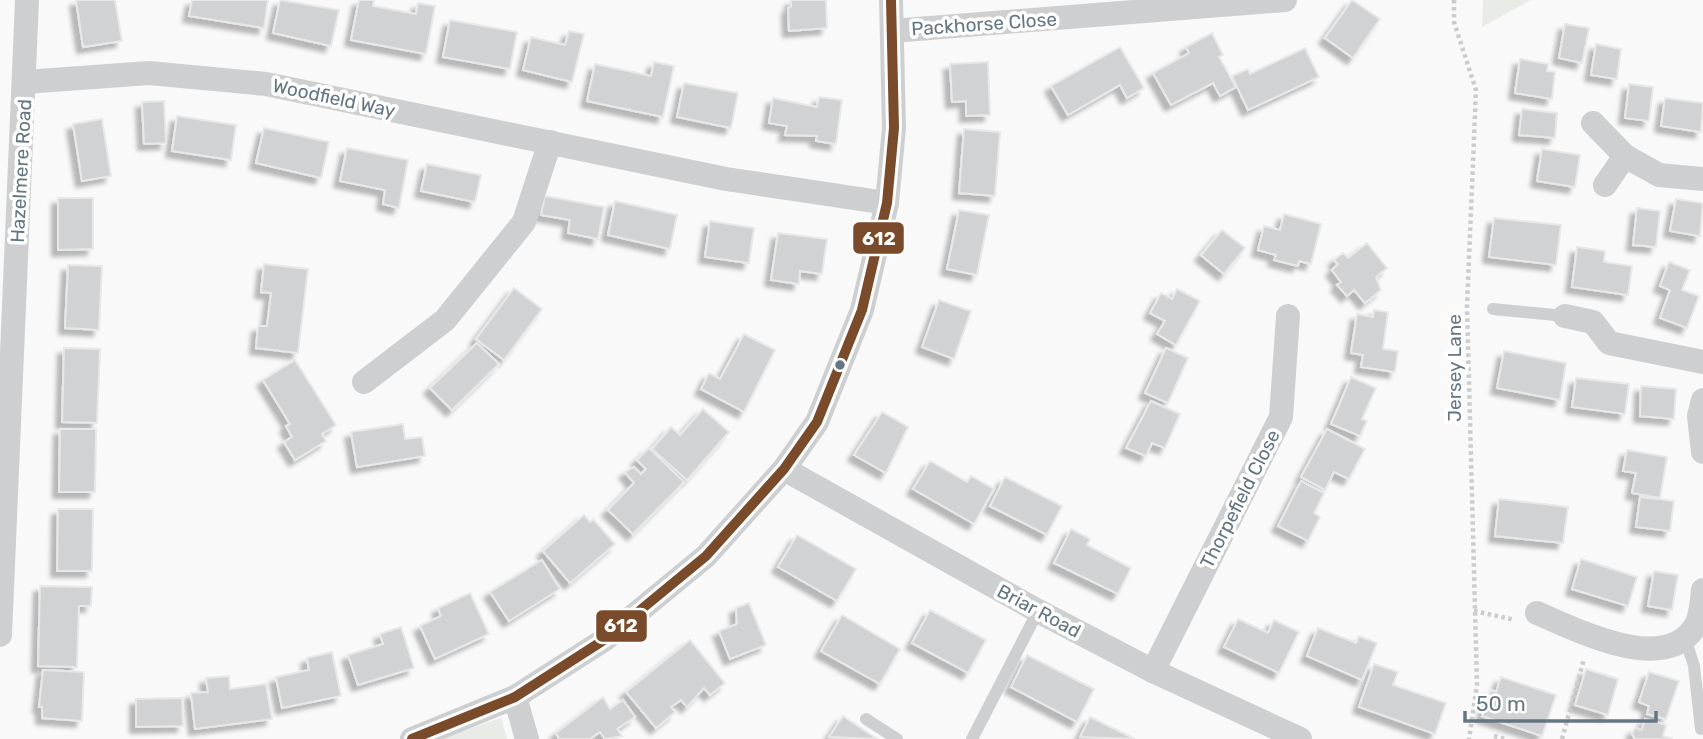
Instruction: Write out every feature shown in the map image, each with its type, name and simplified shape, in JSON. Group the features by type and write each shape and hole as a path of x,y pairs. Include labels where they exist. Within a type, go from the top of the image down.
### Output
{"street":[{"name":"Hazelmere Road","path":"0,635 27,0"},
{"path":"412,739 515,697 604,640 706,556 784,469 817,422 862,310 887,202 894,128 891,0"},
{"name":"Packhorse Close","path":"892,31 1285,0"},
{"name":"Woodfield Way","path":"25,82 149,73 266,84 726,179 887,202"},
{"path":"1593,123 1625,156 1659,175 1703,179"},
{"path":"364,382 444,320 524,222 550,142"},
{"path":"1605,185 1625,156"},
{"name":"Thorpefield Close","path":"1153,671 1281,417 1288,316"},
{"path":"1566,316 1593,322 1609,343 1703,362"},
{"path":"1703,400 1699,416 1703,452"},
{"name":"Briar Road","path":"784,469 1038,611 1153,671 1299,739"},
{"path":"1537,613 1590,635 1653,651 1670,647 1685,638 1697,622 1703,590"},
{"path":"515,697 527,739"}],"lane":[{"path":"1493,309 1566,316"},
{"path":"972,739 1038,611"},
{"path":"1685,638 1694,666 1700,729"},
{"path":"866,719 897,739"}],"path":[{"name":"Jersey Lane","path":"1454,0 1454,22 1476,90 1467,306 1477,685 1469,739"},
{"path":"1474,611 1522,622 1537,613"},
{"path":"1562,739 1590,635"},
{"path":"1494,736 1506,739"}],"shaded area":[{"path":"1483,0 1531,0 1482,27"},
{"path":"501,718 507,739 440,739"}],"building":[{"path":"76,0 115,0 122,41 83,47"},
{"path":"192,0 268,0 264,28 189,16"},
{"path":"280,0 339,10 331,46 273,33"},
{"path":"359,0 374,0 373,6 416,14 418,3 435,6 426,54 351,40"},
{"path":"791,0 826,0 827,28 789,31 788,8 791,7"},
{"path":"1352,0 1380,19 1353,58 1325,38"},
{"path":"450,20 517,32 510,69 443,57"},
{"path":"1565,24 1589,28 1582,63 1559,58"},
{"path":"569,31 584,34 572,82 523,70 531,37 565,45"},
{"path":"1212,33 1223,55 1219,57 1236,87 1220,96 1213,83 1171,105 1153,73 1189,53 1186,47"},
{"path":"1596,44 1621,49 1617,79 1591,75"},
{"path":"1120,47 1144,88 1127,98 1120,85 1068,115 1051,86"},
{"path":"1305,48 1319,77 1248,110 1232,76 1248,69 1250,74"},
{"path":"1520,59 1548,64 1547,71 1555,72 1552,99 1515,93"},
{"path":"654,62 674,66 663,117 587,101 595,64 651,76"},
{"path":"988,62 990,115 966,116 966,101 952,102 950,64"},
{"path":"684,83 738,93 731,128 677,117"},
{"path":"1629,84 1653,87 1649,121 1625,118"},
{"path":"819,97 842,100 836,144 816,141 817,136 785,135 787,126 769,123 773,98 817,107"},
{"path":"1665,98 1703,103 1701,132 1661,126"},
{"path":"164,101 166,143 144,144 142,102"},
{"path":"1522,109 1557,113 1555,138 1519,135"},
{"path":"177,116 236,125 231,160 172,151"},
{"path":"102,119 111,176 82,181 73,124"},
{"path":"264,128 329,142 321,178 256,163"},
{"path":"964,129 1000,132 995,196 959,193"},
{"path":"347,148 408,160 399,208 383,204 385,190 340,181"},
{"path":"1542,149 1580,155 1575,187 1537,181"},
{"path":"427,164 481,175 475,202 421,191"},
{"path":"545,196 604,207 598,239 568,233 570,220 541,215"},
{"path":"58,198 93,198 93,249 58,250"},
{"path":"1676,199 1703,203 1700,236 1670,231"},
{"path":"615,201 677,215 670,249 608,235"},
{"path":"1637,208 1660,211 1656,247 1633,245"},
{"path":"959,210 989,215 977,275 947,269"},
{"path":"1284,214 1321,224 1311,264 1299,261 1298,266 1274,260 1276,255 1258,250 1264,226 1280,230"},
{"path":"1494,218 1561,225 1556,265 1489,257"},
{"path":"710,221 754,228 749,263 705,257"},
{"path":"1222,230 1245,248 1224,274 1201,255"},
{"path":"778,233 827,239 822,274 800,271 799,284 771,280"},
{"path":"1367,243 1387,268 1376,277 1381,290 1365,303 1354,290 1347,296 1337,285 1341,282 1332,270 1338,264 1334,260 1343,253 1348,258"},
{"path":"1577,247 1605,251 1604,262 1632,266 1628,295 1572,287"},
{"path":"1669,262 1690,270 1682,290 1699,296 1687,328 1660,318 1670,290 1660,286"},
{"path":"264,264 308,269 298,353 256,348 258,326 267,326 271,293 261,292"},
{"path":"68,265 102,266 99,330 65,328"},
{"path":"514,288 542,309 504,360 476,339"},
{"path":"1177,289 1200,301 1176,345 1157,334 1165,321 1150,313 1161,293 1172,299"},
{"path":"939,300 971,311 954,359 922,347"},
{"path":"1374,310 1388,312 1383,349 1398,351 1395,372 1361,367 1363,355 1351,353 1357,314 1373,317"},
{"path":"744,334 775,350 744,412 701,389 709,373 720,379"},
{"path":"477,343 499,364 452,410 430,388"},
{"path":"64,348 100,349 97,423 62,422"},
{"path":"1166,348 1188,358 1168,403 1145,393"},
{"path":"1504,351 1566,363 1560,400 1497,388"},
{"path":"295,360 336,425 322,434 326,441 295,460 284,442 292,437 286,426 290,424 263,380"},
{"path":"1351,377 1376,388 1362,419 1367,421 1360,436 1331,424"},
{"path":"1576,378 1629,384 1625,414 1572,407"},
{"path":"1641,386 1676,389 1674,419 1640,416"},
{"path":"1151,401 1180,414 1165,448 1152,443 1146,456 1126,448"},
{"path":"703,409 729,432 687,480 652,449 671,427 680,435"},
{"path":"882,412 908,427 886,473 854,455"},
{"path":"403,424 405,439 422,437 425,456 357,467 351,432"},
{"path":"60,429 96,429 95,492 59,492"},
{"path":"1327,429 1365,449 1349,479 1334,472 1325,490 1301,477"},
{"path":"649,448 684,482 633,534 608,510 634,483 625,472 634,467 641,474 646,469 637,460"},
{"path":"1627,450 1667,457 1660,498 1632,493 1636,473 1623,471"},
{"path":"930,461 967,482 971,476 994,489 974,524 913,489"},
{"path":"1005,477 1062,506 1047,535 990,506"},
{"path":"1301,481 1324,493 1314,513 1320,517 1308,541 1278,526"},
{"path":"1640,497 1674,501 1670,531 1636,527"},
{"path":"1499,499 1568,507 1563,543 1495,536"},
{"path":"58,509 93,509 92,571 57,571"},
{"path":"584,515 590,522 593,519 615,544 570,583 543,551"},
{"path":"1071,529 1090,539 1087,545 1131,568 1118,594 1054,563"},
{"path":"797,535 856,569 837,601 778,567"},
{"path":"1581,559 1637,577 1628,606 1572,589"},
{"path":"542,560 560,589 509,621 490,592"},
{"path":"1654,571 1678,575 1672,610 1648,606"},
{"path":"40,586 92,587 91,606 79,606 77,667 38,666"},
{"path":"470,593 489,634 435,659 420,626 441,616 438,608"},
{"path":"749,603 766,645 730,659 719,631 737,624 736,608"},
{"path":"930,610 986,640 968,673 912,643"},
{"path":"842,615 900,649 880,684 821,651"},
{"path":"1238,619 1268,633 1274,620 1299,632 1279,673 1224,647"},
{"path":"401,627 414,668 358,685 348,655 383,644 380,634"},
{"path":"1318,628 1356,643 1359,636 1377,643 1362,680 1307,656"},
{"path":"690,640 725,683 710,695 704,688 687,707 681,700 671,707 675,712 656,728 626,692"},
{"path":"332,652 341,696 282,708 276,677 309,670 307,658"},
{"path":"1027,655 1094,689 1077,722 1011,687"},
{"path":"1374,664 1398,672 1393,685 1446,703 1435,734 1359,707"},
{"path":"1586,669 1618,679 1608,715 1575,705"},
{"path":"43,670 84,672 82,721 42,718 42,707 39,707"},
{"path":"1649,672 1679,681 1666,719 1647,714 1649,706 1639,702"},
{"path":"229,676 230,689 266,684 272,719 195,729 191,693 208,692 206,678"},
{"path":"1501,677 1556,695 1542,736 1482,716 1491,690 1496,692"},
{"path":"603,697 610,709 623,700 635,717 617,729 622,736 605,739 600,732 590,739 559,739 556,733"},
{"path":"182,698 183,726 136,727 136,699"},
{"path":"843,716 877,739 829,737"},
{"path":"1090,717 1135,739 1080,737"},
{"path":"1645,719 1666,725 1663,736 1673,739 1635,739 1632,734 1635,728 1642,730"}],"transit line":[{"name":"612","path":"412,739 515,697 604,640 706,556 784,469 817,422 862,310 887,203 894,128 891,0"}]}
